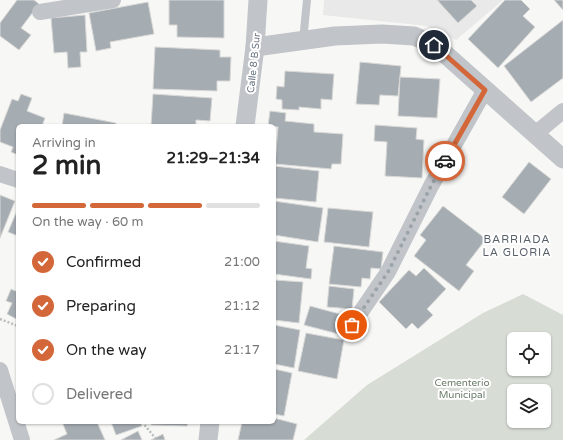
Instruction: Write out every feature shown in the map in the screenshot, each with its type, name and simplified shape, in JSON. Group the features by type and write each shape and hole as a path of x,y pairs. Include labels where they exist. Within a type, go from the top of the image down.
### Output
{"street":[{"path":"40,12 113,0"},
{"name":"Calle 8 B Sur","path":"245,124 256,48 258,0"},
{"path":"256,48 335,36 382,34 414,36 434,45 563,159"},
{"path":"352,325 388,272 431,186 485,90"},
{"path":"535,134 563,111"},
{"path":"0,174 16,179"},
{"path":"0,370 16,421"},
{"path":"17,424 22,440"},
{"path":"208,440 210,424"}],"lane":[{"path":"303,42 307,0"}],"path":[{"path":"0,319 16,325"},
{"path":"144,424 157,440"}],"shaded area":[{"path":"324,0 503,0 456,40 427,26 323,15"}],"green space":[{"name":"Cementerio Municipal","path":"523,294 563,315 563,440 304,440 367,385 483,313"}],"building":[{"path":"17,0 34,0 39,4 21,28 31,35 19,50 0,36 0,23"},
{"path":"169,0 224,0 224,38 177,37 177,25 169,25"},
{"path":"437,0 471,0 477,6 458,23"},
{"path":"505,0 521,0 530,9 523,16 535,27 498,68 468,39"},
{"path":"554,0 563,0 563,10"},
{"path":"148,2 154,34 110,42 111,48 96,51 89,13"},
{"path":"85,15 87,52 80,52 81,67 68,68 67,52 54,53 51,18"},
{"path":"563,20 563,78 531,102 504,66"},
{"path":"155,47 220,50 220,57 231,57 230,81 217,81 217,91 153,89"},
{"path":"360,62 401,66 398,96 380,95 379,105 356,104"},
{"path":"285,71 334,74 332,100 321,99 321,109 299,107 299,110 282,109 282,100 276,99 277,86 284,87"},
{"path":"400,77 440,79 437,118 398,116"},
{"path":"21,94 32,98 27,111 45,118 43,124 16,124 16,154 11,152 13,147 0,142 0,130 12,99 18,101"},
{"path":"153,94 212,98 210,121 196,120 196,124 151,124"},
{"path":"270,111 286,113 285,121 314,124 314,132 343,134 341,164 332,164 331,169 276,164 278,127 276,127 276,124 268,124"},
{"path":"64,113 116,123 116,124 62,124"},
{"path":"375,125 417,128 416,139 424,140 422,178 385,176 387,142 374,141"},
{"path":"529,162 551,179 524,214 502,197"},
{"path":"276,166 319,171 316,202 276,198"},
{"path":"0,195 15,201 0,238"},
{"path":"276,201 323,208 318,242 276,235"},
{"path":"443,206 486,239 466,265 474,271 459,291 414,256 426,240 420,235"},
{"path":"328,208 373,212 369,247 324,242"},
{"path":"16,213 16,235 8,232"},
{"path":"276,241 309,246 306,268 312,269 311,279 276,274"},
{"path":"334,246 383,252 381,269 371,268 370,279 362,278 361,287 329,284"},
{"path":"424,268 446,289 427,309 433,315 418,329 412,323 406,329 379,302 409,270 416,276"},
{"path":"276,280 303,282 299,323 276,320"},
{"path":"329,286 354,289 352,309 327,307"},
{"path":"11,289 16,291 16,319 7,314 12,303 6,301"},
{"path":"310,306 351,317 346,336 304,325"},
{"path":"276,325 300,330 294,368 276,364"},
{"path":"306,333 344,340 337,379 298,371"},
{"path":"276,369 292,373 284,416 276,414"},
{"path":"276,419 297,424 293,440 238,440 242,424 276,424"},
{"path":"63,424 98,424 105,440 54,440 67,434"},
{"path":"112,424 142,424 142,426 116,435"},
{"path":"151,424 188,424 187,426"},
{"path":"138,431 142,440 121,440"},
{"path":"163,434 165,440 151,440"}],"way so far":[{"path":"352,325 388,272 445,161"}],"district":[{"name":"BARRIADA LA GLORIA","path":"517,245"}],"route":[{"path":"434,45 485,90 445,161"}]}
